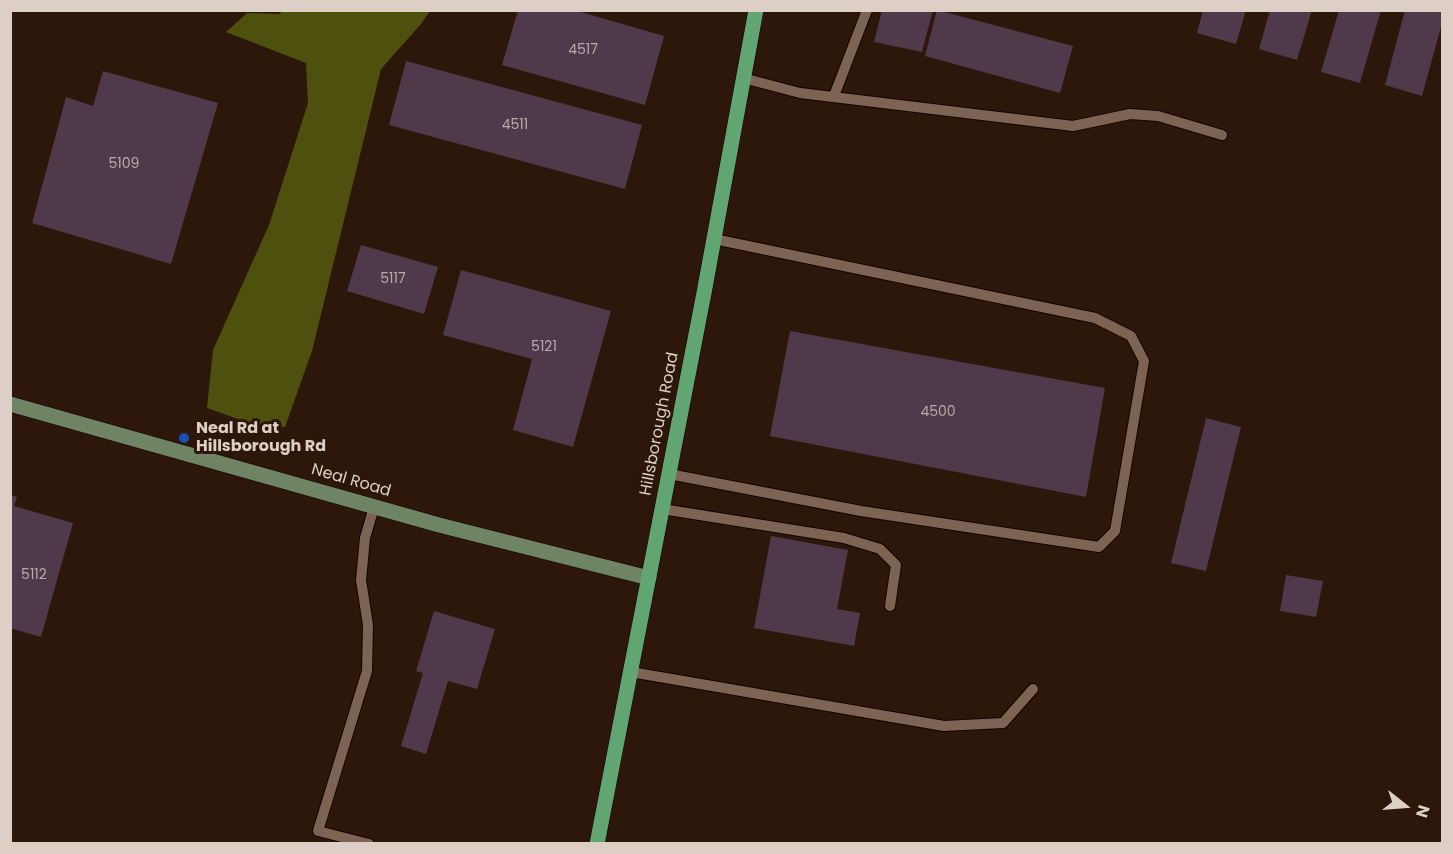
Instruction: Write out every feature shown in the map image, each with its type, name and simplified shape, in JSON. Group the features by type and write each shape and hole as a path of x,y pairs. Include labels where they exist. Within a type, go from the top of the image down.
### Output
{"main road":[{"name":"Hillsborough Road","path":"597,843 756,10"}],"street":[{"name":"Neal Road","path":"10,404 374,507 649,578"}],"lane":[{"path":"834,96 867,10"},
{"path":"743,78 800,93 1073,126 1130,114 1158,116 1222,135"},
{"path":"669,474 861,511 1099,547 1115,531 1144,361 1131,336 1095,318 714,239"},
{"path":"369,843 318,831 367,671 368,625 361,580 365,538 374,507"},
{"path":"662,508 844,538 880,549 896,565 890,606"},
{"path":"631,672 944,726 1003,723 1033,689"}],"shaded area":[{"path":"282,10 430,11 381,69 312,351 285,427 249,423 207,408 213,350 269,225 308,103 306,63 226,32 247,13 280,14"}],"building":[{"path":"518,10 574,10 664,36 645,105 502,65"},
{"path":"882,10 933,10 922,52 874,42"},
{"path":"937,10 1073,46 1060,93 925,56"},
{"path":"1203,10 1246,10 1236,44 1197,33"},
{"path":"1270,10 1312,10 1297,60 1259,49"},
{"path":"1339,10 1381,10 1360,83 1321,72"},
{"path":"1405,10 1442,10 1442,23 1422,96 1385,85"},
{"path":"406,61 642,125 625,189 389,125"},
{"path":"103,71 218,103 171,264 32,223 66,97 93,106"},
{"path":"361,245 438,267 424,314 347,291"},
{"path":"461,270 611,311 573,447 513,430 532,359 443,335"},
{"path":"790,331 1105,388 1086,497 770,436"},
{"path":"1206,418 1241,427 1206,571 1171,563"},
{"path":"10,495 17,497 14,506 73,523 41,637 10,628"},
{"path":"771,536 848,550 837,609 860,613 854,646 754,628"},
{"path":"1286,575 1323,581 1316,617 1280,611"},
{"path":"434,611 495,629 477,689 448,681 426,754 401,746 423,673 416,671"}],"place":[{"name":"Neal Rd at Hillsborough Rd","path":"184,438"}]}
